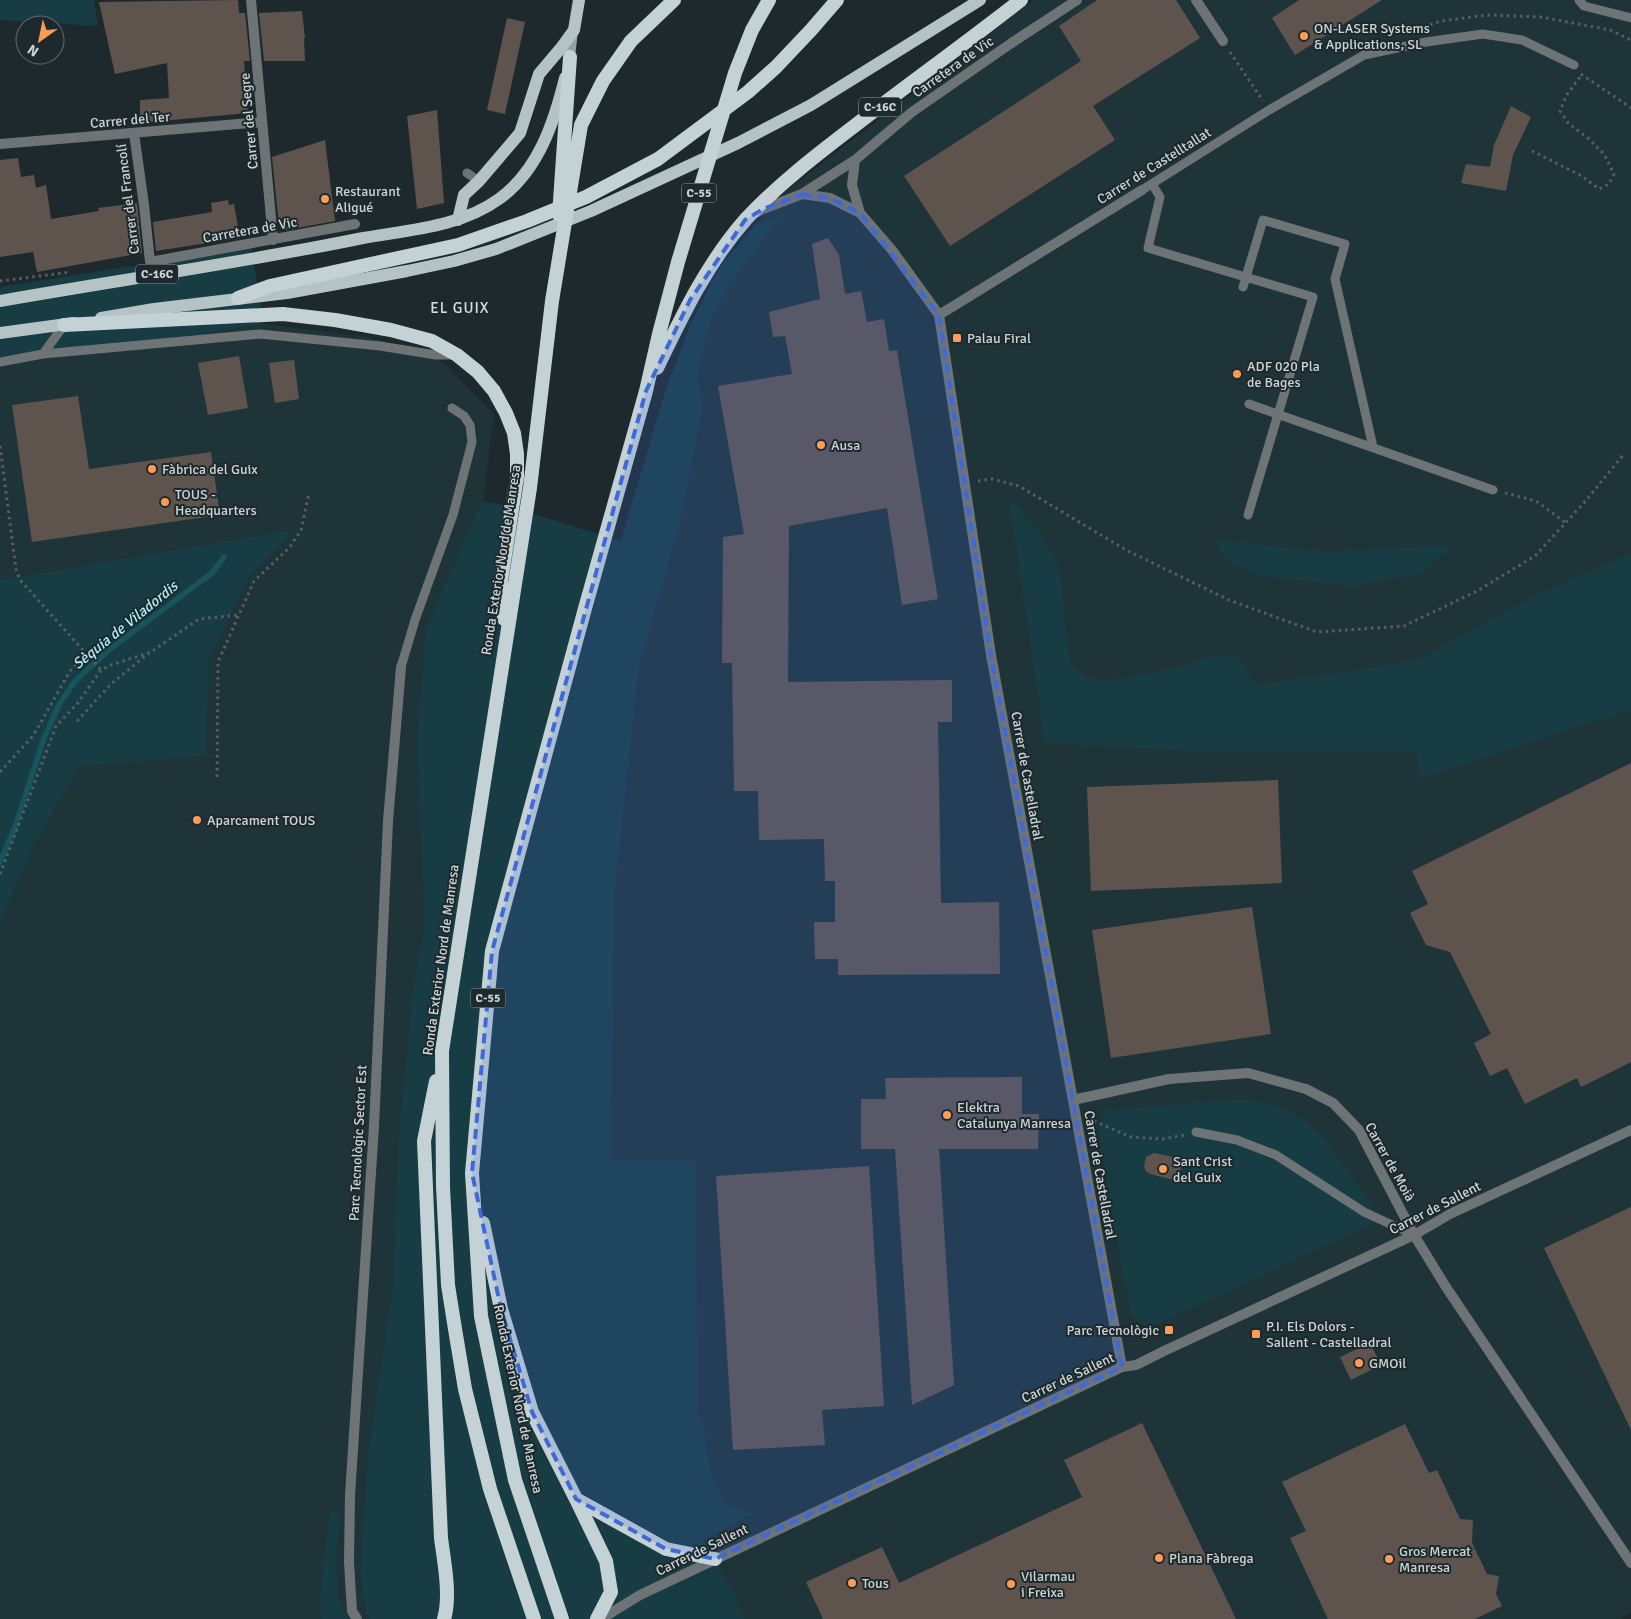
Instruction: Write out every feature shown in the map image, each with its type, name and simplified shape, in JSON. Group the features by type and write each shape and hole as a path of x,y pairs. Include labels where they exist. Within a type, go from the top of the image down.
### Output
{"highway":[{"name":"C-55","path":"552,301 581,125 603,81 631,41 674,0"},
{"name":"C-55","path":"646,392 678,262 735,73 752,30 769,0"},
{"path":"238,298 270,286 458,244 527,221 586,197 658,159 748,92 800,42 837,0"},
{"name":"C-16C","path":"646,392 690,300 707,271 745,220 768,197 816,156 1021,0"},
{"path":"552,301 570,56"},
{"name":"Ronda Exterior Nord de Manresa","path":"534,1619 490,1489 465,1389 456,1338 448,1285 443,1197 442,1051 530,488 552,301"},
{"path":"64,325 283,314 335,320 392,330 432,342 457,355 478,372 494,391 514,433 517,454 517,477 501,580 505,644"},
{"name":"Ronda Exterior Nord de Manresa","path":"561,1616 515,1480 482,1316 472,1173 492,951 646,392"},
{"path":"442,1051 424,1141 441,1531 446,1590 446,1612 444,1619"},
{"path":"472,1173 501,1309 532,1412 606,1561 611,1592 596,1619"},
{"path":"576,1499 666,1549 716,1559"}],"main road":[{"name":"C-16C","path":"0,301 314,249 458,220 482,209 500,198 519,181 533,163 548,133 559,100 570,56 580,0"},
{"name":"C-16C","path":"0,333 64,325 154,309 287,293 407,271 454,261 496,249 591,211 738,143 812,105 980,0"},
{"path":"458,220 464,195 520,133 539,74 562,48 574,30"}],"street":[{"name":"Carrer del Segre","path":"251,0 273,240"},
{"name":"Carretera de Vic","path":"745,220 763,209 802,194 855,160 912,112 1077,0"},
{"path":"1196,0 1223,42"},
{"name":"Carrer del Ter","path":"0,144 262,122"},
{"name":"Carrer del Francolí","path":"134,133 150,262"},
{"name":"Carrer de Castelladral","path":"855,160 852,185 860,213"},
{"name":"Carrer de Castelltallat","path":"939,315 1142,190"},
{"name":"Carrer de Castelladral","path":"802,194 830,198 860,213 892,250 939,315 991,655 1122,1367"},
{"name":"Carretera de Vic","path":"150,262 355,224"},
{"name":"Parc Tecnològic Sector Est","path":"357,1619 352,1611 349,1562 350,1495 374,1126 388,821 401,667"},
{"name":"Carrer de Moià","path":"1072,1100 1169,1079 1248,1073 1306,1089 1333,1103 1359,1130 1414,1235 1446,1287 1631,1562"},
{"name":"Carrer de Sallent","path":"601,1619 640,1595 1122,1367 1136,1365 1414,1235 1450,1214 1631,1130"}],"lane":[{"path":"1579,0 1584,6 1631,18"},
{"name":"Carrer de Castelltallat","path":"1142,190 1269,110 1364,55 1426,42 1483,34 1522,40 1574,66"},
{"path":"467,173 478,181"},
{"path":"1152,184 1160,197 1148,248 1312,297 1248,515"},
{"path":"1242,287 1263,220 1345,244 1335,279 1373,447"},
{"path":"43,354 64,325"},
{"path":"0,362 43,354 260,334 380,346 436,355 457,355"},
{"path":"1249,404 1493,490"},
{"path":"401,667 415,620 453,516 472,442 470,425 464,416 452,408"},
{"path":"1196,1132 1237,1140 1276,1155 1364,1212 1414,1235"}],"path":[{"path":"1223,42 1269,110"},
{"path":"1574,66 1582,75 1631,108"},
{"path":"1532,151 1580,175 1599,189 1609,184 1614,174 1604,154 1588,138 1569,124 1560,111 1566,96 1582,75"},
{"path":"0,446 16,569 20,580 101,670"},
{"path":"964,483 992,479 1019,486 1144,558 1229,600 1317,632 1404,626 1476,592 1535,556 1566,523 1624,454"},
{"path":"1493,490 1536,501 1566,523"},
{"path":"217,777 218,662 254,581 290,547 301,530 309,493"},
{"path":"77,721 111,684 151,652 199,619 238,615"},
{"path":"0,874 56,726 78,703 101,670 151,652"},
{"path":"0,772 33,736 70,672 88,654"},
{"path":"1094,1121 1131,1137 1163,1139 1196,1132"}],"highlighted area":[{"path":"802,194 830,198 860,213 939,315 991,655 1122,1367 715,1559 666,1549 576,1499 532,1412 501,1309 472,1173 492,951 646,391 690,300 745,220 763,209"}],"shaded area":[{"path":"0,0 94,0 98,26 65,24 65,15 15,15 15,21 0,20"},
{"path":"1034,0 1631,0 1631,1612 1621,1619 745,1619 732,1588 704,1540 524,1343 580,676 665,392 689,328 719,268 755,225 789,189"},
{"path":"782,216 730,283 711,320 697,370 703,406 682,514 639,666 614,899 611,1160 696,1161 698,1414 703,1420 710,1469 724,1502 752,1514 704,1540 732,1588 745,1619 370,1619 366,1613 360,1573 367,1460 393,1283 398,1142 412,996 424,927 417,740 425,630 483,502 501,504 621,541 665,392 689,328 719,268 755,225"},
{"path":"251,247 264,324 0,366 0,287"},
{"path":"264,324 367,337 422,351 447,366 494,414 483,502 425,630 417,740 424,927 412,996 398,1142 393,1283 367,1460 360,1573 366,1613 370,1619 0,1619 0,924 33,847 80,766 206,755 210,656 249,578 294,529 0,580 0,366"},
{"path":"1009,498 1036,527 1059,565 1070,663 1089,679 1113,680 1178,668 1208,657 1237,656 1256,685 1416,661 1536,595 1631,553 1631,710 1421,778 1415,751 1209,752 1045,743"},
{"path":"295,529 249,578 210,656 206,756 80,766 33,847 0,924 0,580"},
{"path":"1215,539 1326,552 1454,545 1423,573 1353,586 1261,576 1225,559"},
{"path":"1240,1099 1277,1106 1305,1121 1316,1131 1338,1157 1369,1201 1372,1209 1372,1224 1147,1329 1130,1312 1099,1132 1104,1111"},
{"path":"331,1510 340,1512 337,1551 338,1598 348,1619 321,1619 320,1602 327,1529"}],"building":[{"path":"238,0 239,13 245,13 250,61 244,61 248,113 140,123 140,100 169,98 167,63 115,74 99,2"},
{"path":"1097,0 1176,0 1200,38 1093,106 1115,140 950,246 904,176 1081,61 1059,26"},
{"name":"ON-LASER Systems & Applications, SL","path":"1299,0 1382,0 1295,55 1272,18"},
{"path":"302,11 305,61 264,61 259,13"},
{"path":"507,18 525,22 505,114 487,110"},
{"path":"1511,106 1531,117 1513,155 1506,191 1461,183 1466,164 1490,167 1494,145"},
{"path":"437,110 444,203 417,209 407,116"},
{"path":"325,140 335,221 286,230 279,225 272,157"},
{"path":"18,158 21,177 34,175 36,188 46,185 51,219 99,211 98,208 137,203 142,253 37,272 33,252 0,257 0,160"},
{"path":"228,200 229,205 234,204 240,238 156,251 153,222 212,212 211,203"},
{"path":"828,238 839,255 845,294 861,291 867,322 884,319 889,351 897,350 938,599 902,605 887,508 789,526 788,682 952,680 952,722 938,722 941,903 999,902 1000,974 838,975 838,959 815,959 814,922 835,922 835,881 825,881 824,839 759,840 758,791 734,791 732,663 722,663 723,537 744,534 718,386 792,374 785,336 773,337 769,312 820,299 812,244"},
{"path":"239,356 248,408 208,415 198,363"},
{"path":"294,360 299,399 275,403 269,363"},
{"name":"Fàbrica del Guix","path":"78,396 89,469 211,452 220,515 32,542 12,405"},
{"path":"1631,763 1631,1062 1581,1087 1577,1078 1525,1104 1507,1068 1490,1076 1474,1043 1491,1034 1450,952 1426,945 1410,913 1428,904 1412,871"},
{"path":"1278,780 1282,883 1091,891 1087,787"},
{"path":"1252,907 1271,1034 1111,1058 1092,930"},
{"path":"1022,1077 1022,1114 1039,1114 1038,1149 939,1149 954,1385 912,1405 895,1149 861,1149 861,1099 886,1099 885,1078"},
{"name":"Sant Crist del Guix","path":"1154,1153 1183,1159 1178,1181 1150,1174 1146,1171 1144,1166 1146,1157"},
{"path":"869,1166 884,1406 822,1410 825,1445 733,1450 716,1176"},
{"path":"1631,1207 1631,1430 1544,1248"},
{"path":"1370,1343 1381,1365 1351,1380 1340,1357"},
{"path":"1142,1423 1236,1619 823,1619 806,1582 882,1547 899,1583 1082,1497 1064,1460"},
{"name":"Gros Mercat Manresa","path":"1405,1424 1429,1473 1437,1470 1460,1519 1473,1520 1472,1543 1487,1574 1499,1576 1496,1594 1502,1606 1475,1619 1328,1619 1290,1538 1306,1531 1282,1482"}],"waterway":[{"name":"Sèquia de Viladordis","path":"0,862 15,827 44,738 60,703 75,681 110,649 212,573 224,557"}],"place":[{"name":"ON-LASER Systems & Applications, SL","path":"1304,36"},
{"name":"Restaurant Aligué","path":"325,199"},
{"name":"Palau Firal","path":"957,338"},
{"name":"ADF 020 Pla de Bages","path":"1237,374"},
{"name":"Ausa","path":"821,445"},
{"name":"Fàbrica del Guix","path":"152,469"},
{"name":"TOUS - Headquarters","path":"165,502"},
{"name":"Aparcament TOUS","path":"197,820"},
{"name":"Elektra Catalunya Manresa","path":"947,1115"},
{"name":"Sant Crist del Guix","path":"1163,1169"},
{"name":"Parc Tecnològic","path":"1169,1330"},
{"name":"P.I. Els Dolors - Sallent - Castelladral","path":"1256,1334"},
{"name":"GMOil","path":"1359,1363"},
{"name":"Plana Fàbrega","path":"1159,1558"},
{"name":"Gros Mercat Manresa","path":"1389,1559"},
{"name":"Tous","path":"852,1583"},
{"name":"Vilarmau i Freixa","path":"1011,1584"}],"district":[{"name":"EL GUIX","path":"460,308"}]}
